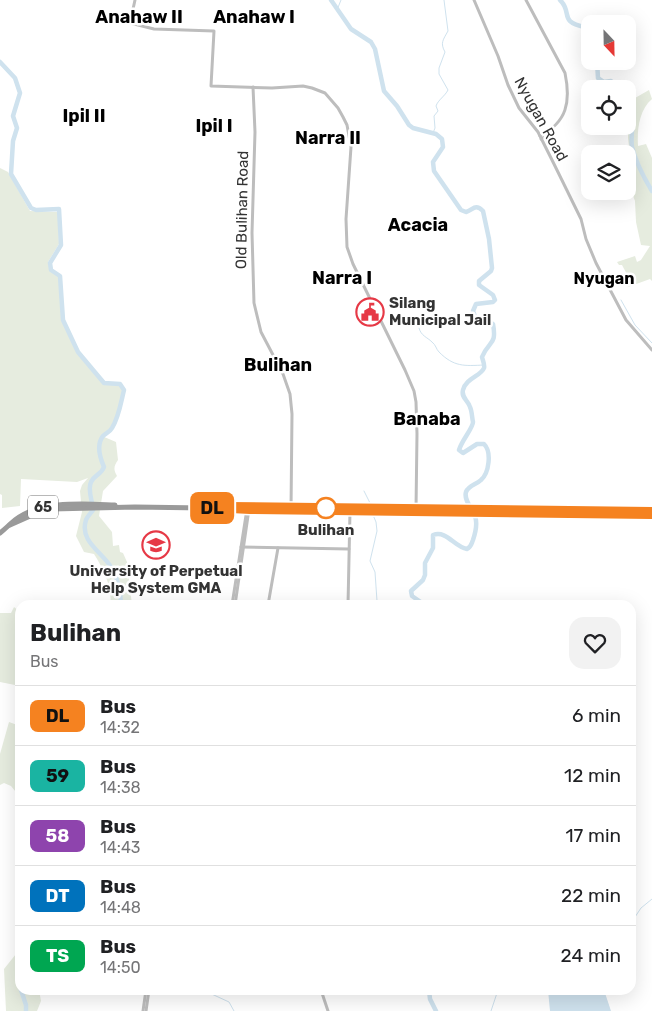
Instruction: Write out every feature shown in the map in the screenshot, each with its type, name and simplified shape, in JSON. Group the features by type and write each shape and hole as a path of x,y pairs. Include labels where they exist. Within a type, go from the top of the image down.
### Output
{"highway":[{"name":"65","path":"0,533 10,525 33,514 52,509 82,506 416,511 465,510 652,515"},
{"name":"65","path":"488,511 652,511"}],"street":[{"path":"135,0 130,23 154,29 214,31 211,86 302,86 319,90 325,93 338,108 346,122 351,147 346,219 347,247 353,264 414,391 417,434 416,511"},
{"name":"Nyugan Road","path":"474,0 498,56 508,86 519,108 540,138 581,219 586,240 596,263 626,320 652,350"},
{"path":"526,0 564,73 568,86 566,110 556,124 548,131 550,134 540,138"},
{"name":"Old Bulihan Road","path":"253,87 252,233 254,303 261,332 283,374 290,394 292,414 291,509"},
{"path":"234,600 248,509"},
{"path":"348,600 350,510"},
{"path":"243,547 349,549"},
{"path":"269,600 278,548"},
{"path":"145,1011 147,995"},
{"path":"322,995 328,1011"}],"shaded area":[{"path":"649,90 652,99 642,114 638,146 646,144 652,158 652,281 650,279 628,287 626,282 630,280 622,265 619,265 617,262 635,256 637,262 641,260 650,246 641,245 636,222 636,145 629,145 628,138 628,135 636,135 636,97"},
{"path":"0,168 8,172 30,211 58,212 59,244 48,262 50,271 59,276 62,321 77,352 104,384 119,385 123,390 114,421 102,436 116,442 118,460 115,468 117,476 103,491 99,516 112,532 113,546 119,545 120,552 123,553 127,562 131,600 111,600 109,585 101,565 94,554 84,552 76,536 82,512 80,491 88,478 77,482 21,479 20,506 2,508 2,495 0,494"},
{"path":"14,607 15,685 0,682 0,613 11,613"},
{"path":"9,722 15,724 15,791 11,786 4,783 0,785 0,754"},
{"path":"15,955 15,995 40,995 41,1001 37,1011 6,1011 4,969"}],"water":[{"path":"548,995 606,995 611,1011 550,1011"}],"waterway":[{"path":"331,0 351,29 371,42 375,49 384,91 397,106 409,125 413,128 436,134 442,139 443,147 433,162 434,171 461,210 466,212 476,207 483,211 489,239 492,268 479,281 479,285 493,295 495,300 493,302 476,304 473,311 476,319 487,320 493,324 494,336 482,357 484,368 467,383 463,390 463,395 471,409 473,422 459,450 463,453 477,444 484,444 489,457 484,477 466,492 466,499 475,518 475,533 470,547 467,549 462,548 442,535 433,535 433,548 425,563 425,575 423,580 411,591 412,596 418,600"},
{"path":"337,10 341,0"},
{"path":"433,133 435,128 434,116 438,111 436,106 448,90 439,74 439,68 445,52 443,41 448,31 444,0"},
{"path":"560,0 564,4 569,19 581,26"},
{"path":"0,62 15,78 20,93 13,116 17,128 13,141 11,174 31,208 36,210 59,209 61,245 50,263 51,270 60,276 63,320 78,352 104,383 120,384 124,390 120,409 114,424 110,431 103,436 100,443 100,456 104,467 90,485 93,510 87,519 85,527 88,540 113,572 119,585 120,600"},
{"path":"598,70 598,78 601,80"},
{"path":"632,135 632,147 652,191"},
{"path":"621,300 635,325 652,343"},
{"path":"419,328 421,333 450,361 465,365 484,365"},
{"path":"364,491 371,505"},
{"path":"373,515 377,531 370,561 375,572 377,600"},
{"path":"636,916 641,908 652,899"},
{"path":"23,995 26,1011"},
{"path":"214,995 229,1002 234,1011"},
{"path":"430,995 436,1011"},
{"path":"491,1011 496,995"}],"bus line":[{"name":"DL","path":"652,511 227,506 212,508 227,510 652,515"}],"place":[{"name":"Silang Municipal Jail","path":"370,312"},
{"name":"Bulihan","path":"326,508"},
{"name":"University of Perpetual Help System GMA","path":"156,545"}],"district":[{"name":"Anahaw II","path":"139,17"},
{"name":"Anahaw I","path":"254,17"},
{"name":"Ipil II","path":"84,116"},
{"name":"Ipil I","path":"214,126"},
{"name":"Narra II","path":"328,138"},
{"name":"Acacia","path":"418,225"},
{"name":"Narra I","path":"342,278"},
{"name":"Nyugan","path":"604,278"},
{"name":"Bulihan","path":"278,365"},
{"name":"Banaba","path":"427,419"}]}
